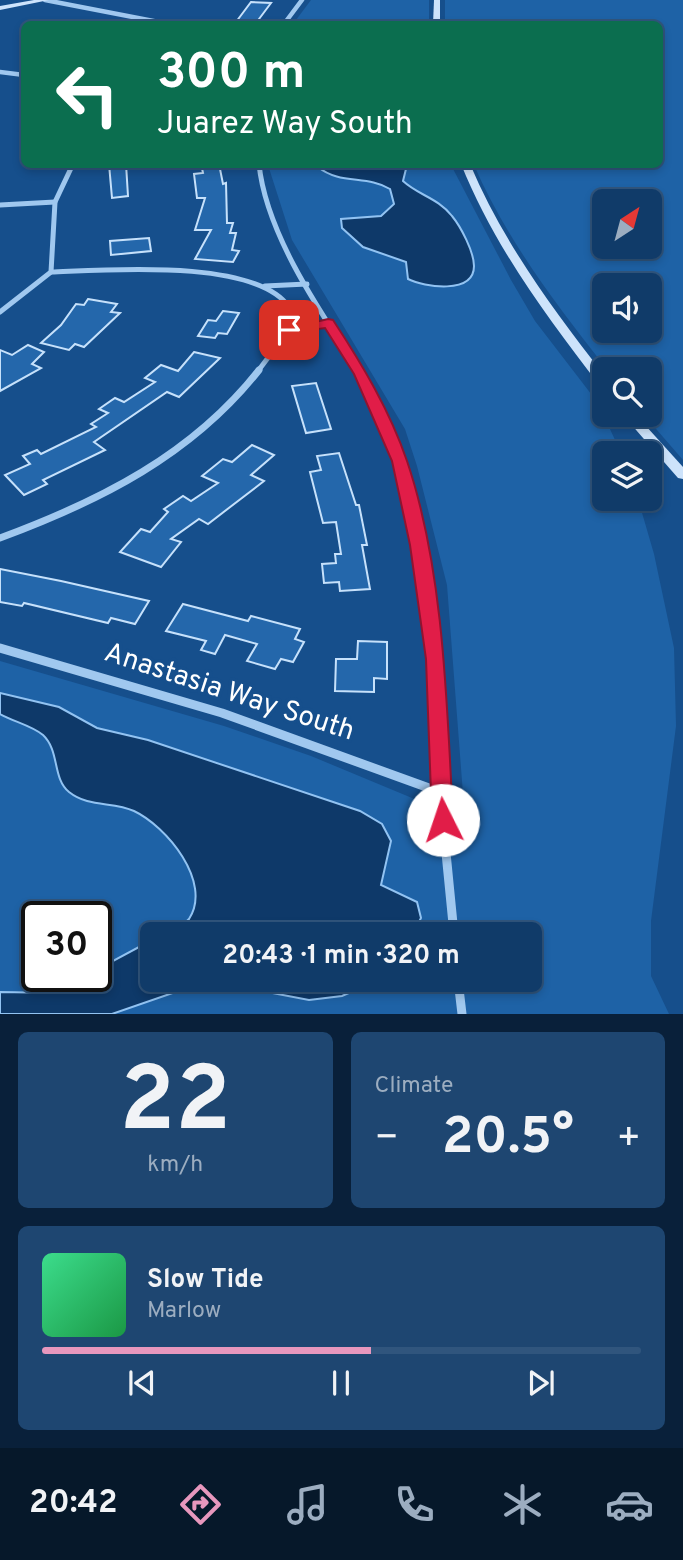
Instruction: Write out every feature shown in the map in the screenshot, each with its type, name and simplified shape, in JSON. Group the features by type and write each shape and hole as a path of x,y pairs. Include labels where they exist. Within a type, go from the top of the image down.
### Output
{"street":[{"path":"0,8 46,0 154,21"},
{"path":"286,21 302,0"},
{"path":"437,0 437,21"},
{"path":"0,72 21,75"},
{"path":"51,272 55,202 71,168"},
{"path":"259,168 261,183 282,238 328,323 361,374 400,461 419,545 435,659 440,792 453,922"},
{"path":"467,168 485,209 536,292 592,367"},
{"path":"0,205 55,202"},
{"path":"0,312 51,272 182,272 248,281 278,293 291,309 289,330 252,380 194,437 149,469 105,494 0,538"},
{"path":"261,286 307,284"},
{"path":"289,330 328,323"},
{"path":"640,427 683,475"},
{"name":"Anastasia Way South","path":"0,648 176,696 284,732 440,792"},
{"path":"459,992 462,1014"}],"shaded area":[{"path":"311,0 429,0 429,21 295,21"},
{"path":"445,0 683,0 683,460 654,427 662,427 662,357 598,357 551,296 501,219 475,168 663,168 663,21 445,21"},
{"path":"269,168 453,168 535,321 592,395 592,427 609,427 615,441 592,441 592,511 641,511 654,554 674,648 676,726 651,921 651,976 669,1014 0,1014 0,661 224,726 311,756 465,820 447,585 405,429 292,240"},
{"path":"319,168 406,168 403,181 441,205 459,226 472,254 472,275 457,285 447,286 408,279 406,262 363,247 342,228 341,219 381,216 394,204 390,189 372,182 326,173"},
{"path":"0,693 59,707 97,728 148,740 360,811 382,824 391,841 381,885 417,902 421,918 419,922 185,922 195,904 195,889 191,873 172,842 147,818 134,811 85,800 69,792 60,779 52,749 43,735 0,714"},
{"path":"140,946 140,992 175,992 112,1014 0,1014 0,992 112,992 112,961"},
{"path":"267,992 351,992 342,996 309,1000"}],"building":[{"path":"251,2 271,3 258,21 237,21"},
{"path":"109,168 126,168 128,196 112,198"},
{"path":"202,168 220,168 223,184 226,183 227,223 233,223 230,233 236,233 232,250 239,251 233,262 195,259 211,230 195,230 205,198 197,198 194,174 203,173"},
{"path":"149,238 151,251 111,255 110,241"},
{"path":"88,299 117,304 111,312 120,313 84,347 75,344 69,350 41,343 61,325 76,304 84,305"},
{"path":"223,311 239,313 227,334 218,333 215,338 198,336 208,320 216,321"},
{"path":"28,345 44,352 32,364 41,368 0,391 0,350 12,355"},
{"path":"194,352 220,358 179,397 167,392 94,442 105,450 43,480 47,484 24,495 5,475 30,464 23,456 37,450 41,454 96,427 91,424 108,413 99,409 115,398 124,402 155,382 145,378 161,365 178,371"},
{"path":"316,383 331,429 306,433 292,386"},
{"path":"252,445 274,455 251,475 264,481 208,524 199,519 171,539 181,542 161,567 120,552 141,529 150,532 168,512 164,509 183,496 191,501 218,483 202,476 223,459 232,462"},
{"path":"339,453 356,505 359,505 367,545 362,545 370,589 340,591 339,582 324,583 322,564 336,563 335,554 341,554 336,522 323,523 310,472 321,470 317,456"},
{"path":"0,569 149,601 135,624 111,618 108,623 24,603 22,606 0,602"},
{"path":"183,604 248,621 251,616 300,629 295,639 304,642 293,662 281,659 275,669 247,661 257,644 225,635 215,654 201,650 206,641 166,631"},
{"path":"358,641 387,642 387,679 374,678 374,692 335,691 336,659 357,659"}],"route":[{"path":"289,330 328,323 361,374 400,461 419,545 435,659 443,820"}]}
